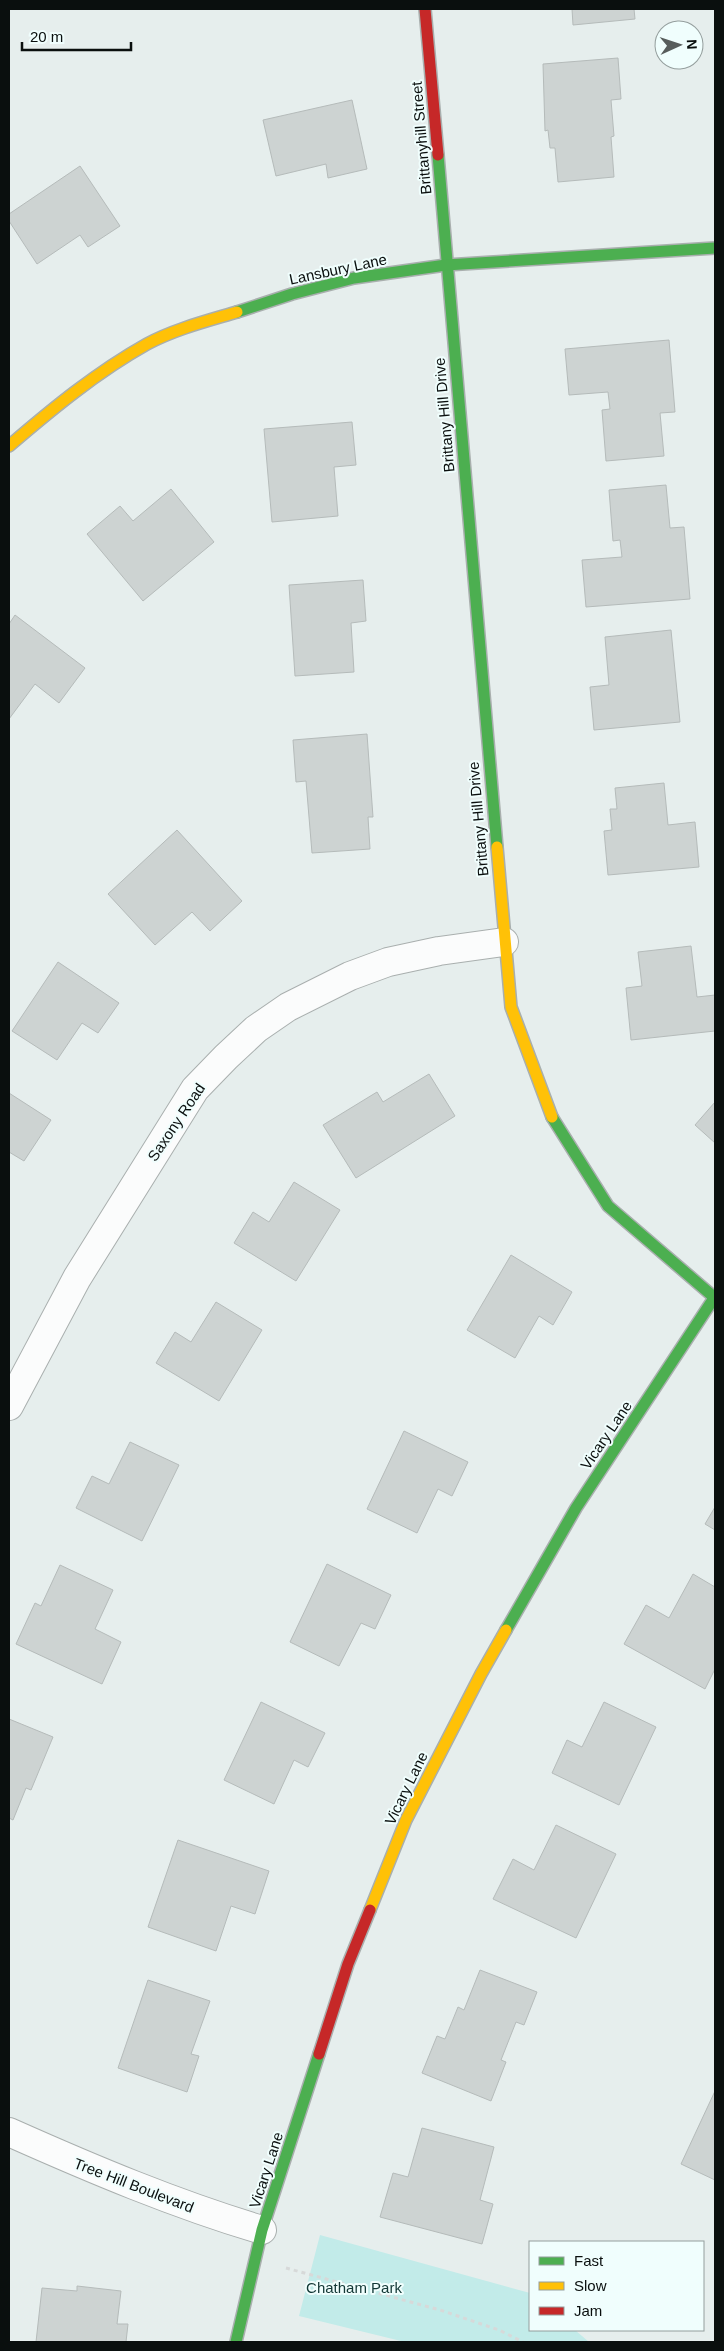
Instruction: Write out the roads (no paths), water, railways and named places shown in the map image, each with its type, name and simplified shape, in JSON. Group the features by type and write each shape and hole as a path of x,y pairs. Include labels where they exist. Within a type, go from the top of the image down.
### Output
{"street":[{"name":"Brittanyhill Street","path":"425,9 446,265"},
{"name":"Lansbury Lane","path":"9,446 66,397 148,344 187,328 292,294 354,278 446,265 715,248"},
{"name":"Brittany Hill Drive","path":"446,265 511,1007 552,1117 608,1206 715,1298"},
{"name":"Saxony Road","path":"9,1406 77,1278 195,1089 256,1028 288,1007 350,976 380,965 439,952 504,942"},
{"name":"Vicary Lane","path":"236,2342 262,2230 348,1964 406,1820 481,1674 570,1516 715,1298"},
{"name":"Tree Hill Boulevard","path":"9,2132 88,2168 211,2215 262,2230"}],"park label":[{"name":"Chatham Park","path":"354,2287"}]}
